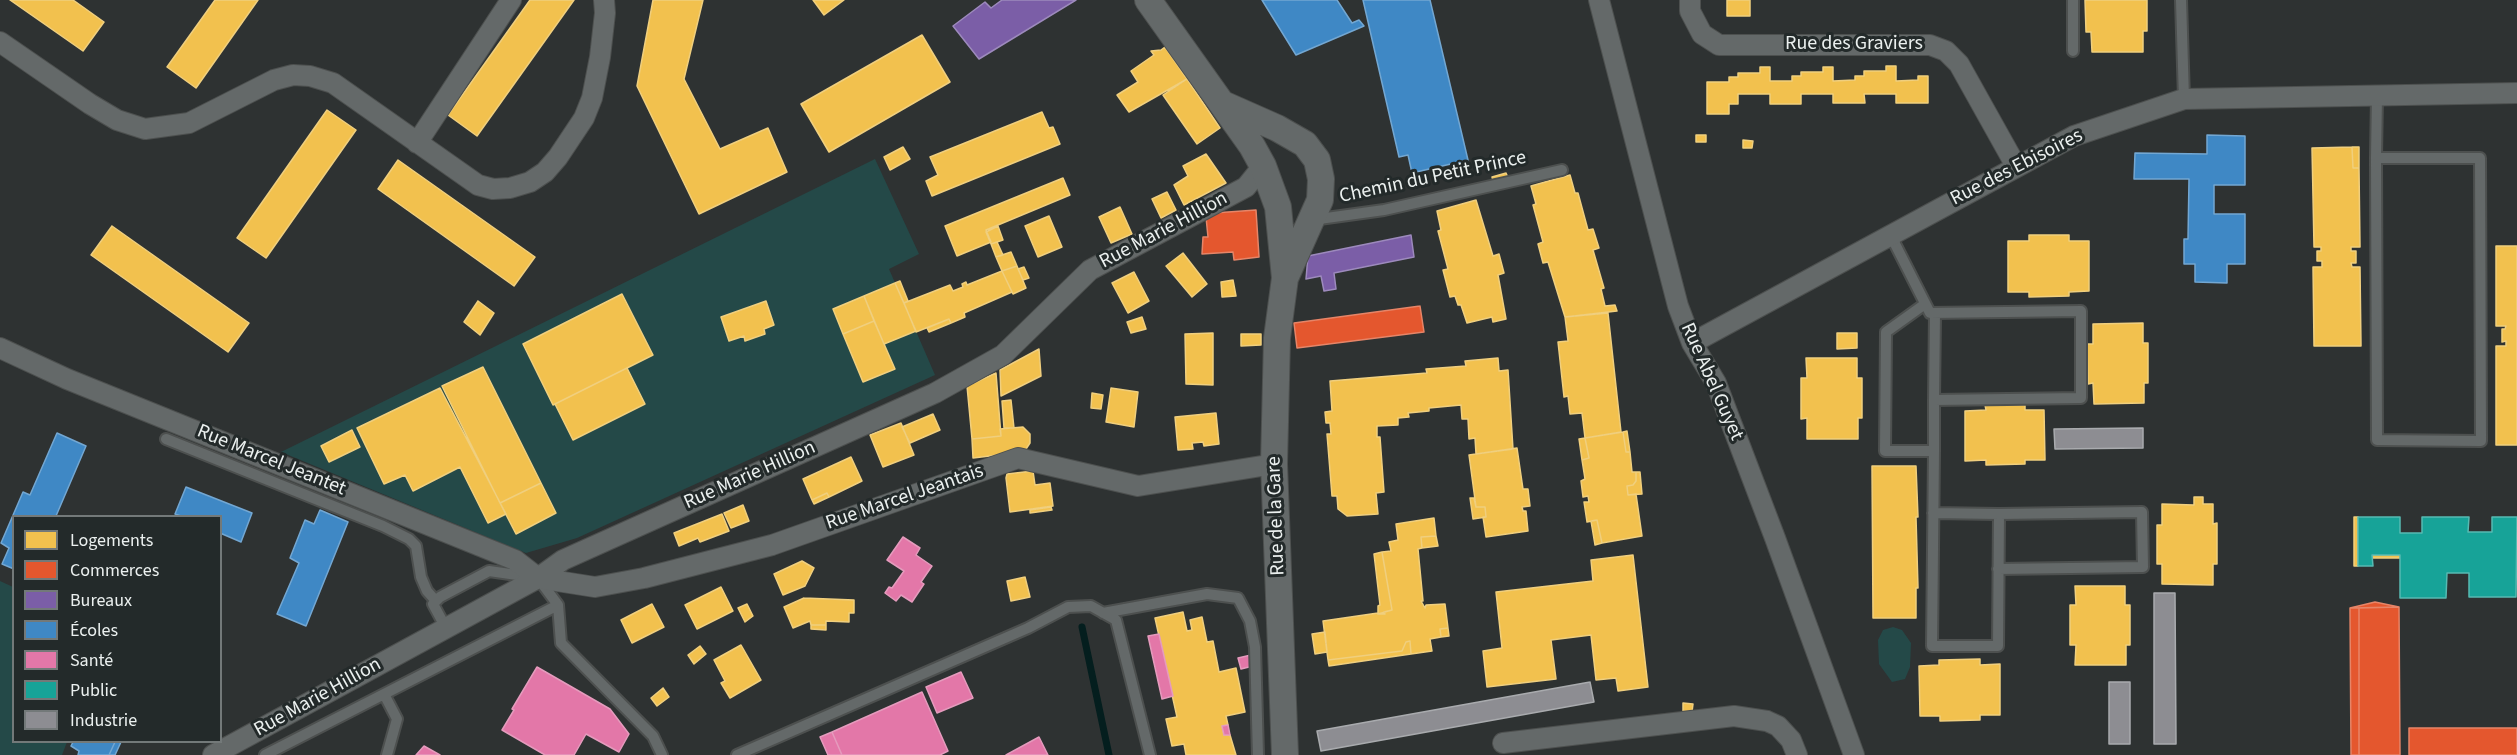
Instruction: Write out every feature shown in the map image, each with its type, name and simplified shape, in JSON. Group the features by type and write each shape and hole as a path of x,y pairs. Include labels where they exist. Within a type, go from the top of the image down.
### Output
{"street":[{"path":"417,142 511,0"},
{"path":"0,42 90,104 117,120 145,129 189,123 274,80 293,75 310,76 333,83 478,185 493,189 510,188 531,182 545,171 558,157 584,118 592,98 600,57 605,13 604,0"},
{"name":"Rue de la Gare","path":"1148,0 1224,105 1263,166 1278,207 1285,278 1276,339 1274,464 1285,755"},
{"name":"Rue Abel Guyet","path":"1599,0 1678,306 1692,343 1716,383 1854,755"},
{"name":"Rue des Graviers","path":"1690,0 1690,11 1702,34 1719,45 1930,45 1946,51 1959,64 2016,166"},
{"name":"Rue des Ebisoires","path":"1692,343 2074,136 2184,99 2517,93"},
{"name":"Rue de la Gare","path":"1224,105 1277,128 1305,144 1317,160 1321,179 1320,201 1285,278"},
{"path":"1263,166 1277,128"},
{"name":"Rue Marie Hillion","path":"213,755 538,578 563,560 935,393 1003,355 1090,270 1246,187 1263,166"},
{"path":"1280,221 1301,224 1312,220"},
{"name":"Rue Marcel Jeantet","path":"0,348 68,379 515,560 538,578"},
{"name":"Rue Marcel Jeantais","path":"538,578 595,587 644,578 772,545 1018,458 1138,486 1274,464"},
{"path":"1503,743 1734,716 1767,721 1778,726 1791,740 1797,755"}],"lane":[{"path":"2073,0 2073,51"},
{"path":"2181,0 2184,99"},
{"path":"2376,158 2480,158 2481,441 2377,440 2376,158 2377,95"},
{"name":"Chemin du Petit Prince","path":"1312,220 1369,213 1562,170"},
{"path":"1891,236 1930,313 2081,311 2081,398 1934,400"},
{"path":"1925,304 1886,332 1885,451 1934,451"},
{"path":"1935,313 1932,646 1998,646 1998,514"},
{"path":"166,438 409,538 416,546 421,577 436,601"},
{"path":"1933,513 2142,512 2143,567 1998,569"},
{"path":"446,628 433,604 489,571 538,578 558,605 561,644 653,736 662,755"},
{"path":"1103,613 1206,594 1238,598 1250,621 1255,647 1258,755"},
{"path":"265,755 558,605"},
{"path":"736,755 1028,628 1068,607 1091,606 1116,620 1150,755"},
{"path":"384,694 397,719 387,755"}],"shaded area":[{"path":"875,159 919,254 889,269 935,375 577,538 526,553 281,452"},
{"path":"0,581 12,587 12,743 67,743 62,755 0,755"},
{"path":"1893,627 1902,630 1911,643 1910,667 1905,679 1892,682 1879,664 1878,640 1883,630"}],"building: Logements":[{"path":"10,0 73,0 104,22 83,51"},
{"path":"215,0 258,0 196,88 167,67"},
{"path":"530,0 574,0 477,136 448,115"},
{"path":"653,0 703,0 684,79 720,149 768,128 787,172 699,214 637,86"},
{"path":"813,0 844,0 824,15"},
{"path":"1727,0 1750,0 1750,16 1727,16"},
{"path":"2085,0 2147,0 2147,31 2143,31 2143,52 2092,52 2091,32 2086,32"},
{"path":"922,35 950,82 829,152 801,104"},
{"path":"1165,47 1187,79 1129,112 1117,95 1138,82 1131,71 1154,55 1151,51"},
{"path":"1886,66 1896,66 1896,81 1918,80 1918,76 1928,76 1928,103 1896,103 1896,94 1864,94 1865,103 1833,103 1833,94 1801,94 1801,104 1770,104 1770,94 1738,94 1738,104 1729,104 1729,114 1707,114 1707,82 1729,82 1729,77 1738,77 1738,73 1760,73 1760,67 1770,67 1770,81 1792,81 1792,76 1801,76 1801,72 1823,72 1823,67 1833,67 1833,81 1855,80 1855,76 1864,76 1864,71 1886,71"},
{"path":"1187,79 1220,128 1197,144 1163,95"},
{"path":"327,110 356,130 266,258 237,238"},
{"path":"1042,112 1049,128 1053,127 1060,144 932,196 926,181 938,175 930,157"},
{"path":"1696,135 1706,135 1706,142 1696,142"},
{"path":"1743,140 1753,141 1752,148 1743,148"},
{"path":"903,147 910,159 890,170 884,157"},
{"path":"2352,147 2359,147 2359,168 2353,168"},
{"path":"2352,147 2353,168 2359,168 2360,247 2351,247 2351,251 2356,251 2356,263 2351,263 2352,267 2360,267 2361,346 2314,346 2313,267 2322,267 2322,261 2317,261 2317,251 2321,251 2321,247 2314,247 2312,148"},
{"path":"1206,154 1226,183 1184,205 1174,185 1188,176 1183,166"},
{"path":"398,160 535,257 514,286 378,189"},
{"path":"1506,173 1509,180 1494,184 1492,177"},
{"path":"1570,175 1575,193 1578,193 1588,230 1593,229 1599,248 1593,250 1604,288 1601,289 1605,306 1615,305 1617,311 1565,317 1548,262 1543,263 1538,244 1543,242 1533,205 1536,204 1531,186"},
{"path":"1063,178 1070,195 986,230 991,242 957,256 945,226"},
{"path":"1167,192 1176,210 1161,218 1152,199"},
{"path":"1476,200 1493,256 1499,254 1504,273 1498,275 1506,319 1493,322 1492,317 1467,323 1461,305 1458,305 1455,296 1450,297 1443,270 1448,269 1438,231 1441,230 1437,211"},
{"path":"1120,207 1132,234 1111,243 1099,217"},
{"path":"1049,216 1062,247 1038,257 1025,226"},
{"path":"112,226 249,323 228,352 91,255"},
{"path":"998,226 1003,240 991,244 986,232"},
{"path":"2029,235 2069,235 2069,241 2089,241 2089,291 2069,292 2069,296 2029,297 2029,292 2008,292 2008,241 2029,241"},
{"path":"997,242 1003,255 996,257 991,244"},
{"path":"2496,246 2517,246 2517,445 2496,445 2496,346 2506,346 2506,341 2502,342 2502,329 2506,326 2496,326"},
{"path":"1011,252 1017,266 1002,271 996,257"},
{"path":"1183,253 1207,284 1192,297 1166,266"},
{"path":"1017,266 1026,288 1013,294 1002,271"},
{"path":"1024,267 1029,278 1023,280 1018,269"},
{"path":"1002,271 1012,292 964,313 965,317 951,323 949,319 916,332 904,303 950,285 953,291 963,287 962,284 966,282 967,285"},
{"path":"1134,272 1149,301 1128,313 1112,283"},
{"path":"1233,280 1236,296 1222,297 1221,282"},
{"path":"900,281 908,301 904,303 895,283"},
{"path":"895,283 916,331 884,344 864,296"},
{"path":"622,294 653,355 553,405 523,344"},
{"path":"864,296 874,321 843,334 833,309"},
{"path":"478,301 494,313 480,335 464,322"},
{"path":"766,301 774,325 764,329 765,334 745,341 744,336 729,341 721,317"},
{"path":"1608,313 1621,432 1585,438 1582,413 1570,414 1568,396 1564,397 1558,342 1568,341 1565,317"},
{"path":"1142,317 1146,329 1131,333 1127,322"},
{"path":"949,319 951,323 929,332 927,328"},
{"path":"874,321 895,369 863,382 843,334"},
{"path":"2143,323 2143,343 2148,343 2148,383 2144,383 2144,403 2094,404 2093,383 2088,384 2087,344 2093,344 2093,324"},
{"path":"1213,333 1213,385 1186,384 1185,334"},
{"path":"1837,333 1857,333 1857,348 1837,349"},
{"path":"1241,334 1261,334 1261,345 1241,346"},
{"path":"1039,349 1041,376 1001,396 1000,370"},
{"path":"1498,358 1499,371 1508,370 1513,449 1476,454 1475,438 1469,439 1468,419 1462,419 1461,405 1429,408 1429,411 1408,413 1409,417 1398,418 1398,425 1377,426 1377,437 1380,437 1384,492 1376,493 1378,514 1347,516 1338,509 1337,496 1332,496 1327,434 1331,434 1330,423 1326,423 1325,412 1332,411 1330,381 1427,373 1426,369 1466,366 1465,361"},
{"path":"1806,358 1857,358 1857,378 1862,378 1862,418 1858,418 1858,439 1807,439 1807,418 1801,419 1801,378 1807,378"},
{"path":"483,367 541,483 500,503 442,386"},
{"path":"627,368 645,404 573,440 555,404"},
{"path":"996,373 1001,436 972,439 967,386"},
{"path":"440,388 506,514 488,523 460,467 413,491 405,475 384,484 357,428"},
{"path":"1111,388 1138,392 1134,427 1106,422"},
{"path":"1092,393 1103,395 1101,409 1091,408"},
{"path":"1011,400 1014,428 1004,428 1002,401"},
{"path":"1985,405 2025,405 2025,410 2044,410 2045,460 2025,460 2025,464 1986,465 1986,460 1965,461 1965,411 1986,410"},
{"path":"1216,413 1219,444 1204,446 1203,442 1192,443 1193,449 1178,450 1175,417"},
{"path":"933,414 940,430 910,443 902,427"},
{"path":"901,423 914,455 883,467 870,435"},
{"path":"1023,427 1030,434 1030,443 1024,452 973,458 972,439 1001,436 1000,429"},
{"path":"352,430 360,447 329,462 321,446"},
{"path":"1627,431 1630,452 1626,452 1623,432"},
{"path":"1623,432 1626,452 1630,452 1632,472 1636,472 1636,481 1633,485 1627,486 1628,495 1636,494 1642,536 1602,543 1597,520 1587,522 1584,502 1589,502 1588,496 1583,497 1581,481 1585,479 1582,460 1589,458 1585,438"},
{"path":"1585,438 1589,458 1582,460 1579,439"},
{"path":"1517,448 1523,489 1528,489 1530,506 1522,507 1523,511 1526,511 1528,531 1486,537 1483,517 1486,517 1485,507 1476,507 1469,455"},
{"path":"851,457 862,481 829,497 827,493 812,500 803,479"},
{"path":"1872,466 1916,466 1918,588 1916,588 1916,618 1873,618"},
{"path":"1033,471 1035,485 1050,483 1053,506 1010,512 1007,474"},
{"path":"1636,472 1640,472 1642,494 1628,495 1627,486 1633,485 1636,481"},
{"path":"541,483 556,513 516,534 500,503"},
{"path":"827,493 829,497 814,504 812,500"},
{"path":"2194,497 2203,497 2203,504 2213,504 2213,524 2217,523 2217,564 2213,564 2213,585 2162,584 2162,564 2157,564 2157,525 2162,525 2162,504 2194,505"},
{"path":"1470,498 1474,498 1476,507 1485,507 1486,517 1473,519"},
{"path":"743,505 749,521 731,528 724,513"},
{"path":"1051,507 1052,510 1030,513 1030,510"},
{"path":"722,514 729,531 700,542 698,538 679,546 674,533"},
{"path":"2354,517 2358,517 2358,566 2354,566"},
{"path":"1434,518 1436,536 1421,537 1422,548 1418,549 1423,601 1421,601 1425,608 1426,605 1445,604 1448,628 1440,629 1441,637 1430,639 1432,651 1411,654 1410,641 1406,642 1402,651 1328,660 1323,621 1385,614 1384,612 1392,610 1382,552 1391,551 1389,542 1398,540 1396,524"},
{"path":"1597,520 1602,543 1595,545 1591,521"},
{"path":"1436,536 1438,546 1422,548 1421,537"},
{"path":"1382,552 1392,610 1378,614 1380,605 1374,554"},
{"path":"1633,555 1648,687 1618,691 1616,678 1596,680 1591,635 1551,640 1556,679 1487,687 1483,651 1502,648 1496,592 1593,581 1591,560"},
{"path":"2372,555 2400,555 2400,558 2372,558"},
{"path":"802,561 814,568 805,586 783,595 774,574"},
{"path":"1025,577 1030,597 1011,601 1007,581"},
{"path":"2075,586 2125,586 2125,605 2130,605 2130,645 2126,645 2126,665 2075,665 2076,645 2070,645 2070,605 2076,605"},
{"path":"721,587 733,611 697,629 685,605"},
{"path":"804,598 854,600 854,613 849,613 849,622 826,621 826,625 811,625 810,621 793,628 784,607"},
{"path":"652,604 664,627 632,643 621,620"},
{"path":"747,604 753,616 745,622 738,608"},
{"path":"1183,612 1187,631 1192,630 1190,620 1202,617 1207,642 1213,641 1219,672 1236,668 1245,712 1226,716 1228,725 1222,726 1224,735 1230,735 1236,755 1186,755 1184,744 1172,746 1166,719 1177,717 1155,618"},
{"path":"811,625 826,625 826,630 811,629"},
{"path":"1448,628 1449,636 1441,637 1440,629"},
{"path":"1325,632 1327,652 1315,654 1312,634"},
{"path":"1410,641 1411,654 1329,666 1328,660 1402,651 1406,642"},
{"path":"741,645 761,680 730,698 721,683 725,681 714,660"},
{"path":"700,646 706,654 694,664 688,655"},
{"path":"1980,659 1980,665 2000,664 2000,715 1980,715 1980,720 1940,721 1940,716 1920,716 1919,666 1939,665 1939,660"},
{"path":"663,688 669,697 657,706 651,698"},
{"path":"1683,703 1693,704 1692,712 1683,711"}],"building: Commerces":[{"path":"1256,210 1259,257 1234,260 1233,252 1202,254 1203,237 1208,237 1206,217 1214,213"},
{"path":"1420,306 1424,332 1297,348 1294,323"},
{"path":"2375,602 2399,607 2350,608"},
{"path":"2399,607 2400,755 2359,755 2359,608"},
{"path":"2350,608 2359,608 2359,755 2351,755"},
{"path":"2409,728 2517,728 2517,755 2409,755"}],"building: Bureaux":[{"path":"1002,0 1076,0 979,59 953,26 985,2 991,8"},
{"path":"1411,235 1414,257 1334,273 1336,289 1324,291 1321,276 1306,279 1308,256"}],"building: Écoles":[{"path":"1262,0 1337,0 1352,23 1359,20 1364,26 1296,55"},
{"path":"1363,0 1430,0 1468,160 1412,173 1408,155 1399,157"},
{"path":"2207,135 2245,136 2245,185 2214,185 2214,214 2245,214 2245,264 2227,264 2227,283 2195,282 2195,264 2184,264 2184,239 2188,239 2189,179 2134,179 2135,153 2207,154"},
{"path":"57,433 86,446 56,515 13,515 23,492 30,495"},
{"path":"186,487 252,513 241,542 222,534 222,515 175,514"},
{"path":"320,510 348,522 306,626 277,614 299,563 290,558 305,520 314,524"},
{"path":"12,518 12,568 2,564 9,548 1,543"},
{"path":"72,743 115,743 109,755 78,755 79,751 71,746"},
{"path":"115,743 121,743 115,755 109,755"}],"building: Santé":[{"path":"903,537 920,548 916,555 932,566 921,582 924,584 912,602 901,595 896,601 885,593 889,587 892,588 904,571 887,560"},
{"path":"1159,634 1173,696 1162,699 1148,636"},
{"path":"1251,655 1253,666 1241,669 1238,658"},
{"path":"537,667 610,709 629,734 619,752 586,734 574,755 545,755 502,730"},
{"path":"961,672 973,698 937,713 926,687"},
{"path":"922,692 948,751 940,755 842,755 832,732"},
{"path":"1228,725 1230,735 1224,735 1222,726"},
{"path":"832,732 842,755 828,755 820,737"},
{"path":"1039,737 1048,755 1006,755"},
{"path":"424,746 440,755 416,755"}],"building: Public":[{"path":"2358,517 2400,517 2400,533 2422,533 2422,517 2469,517 2468,532 2492,532 2492,517 2517,517 2516,597 2469,597 2469,573 2447,573 2446,598 2400,598 2400,555 2372,555 2373,566 2358,566"}],"building: Industrie":[{"path":"2143,428 2143,448 2055,449 2054,429"},
{"path":"2154,593 2175,593 2176,744 2154,744"},
{"path":"1590,682 1594,702 1321,751 1317,731"},
{"path":"2109,682 2130,682 2130,744 2109,744"}],"waterway":[{"path":"1082,627 1109,755"}]}
